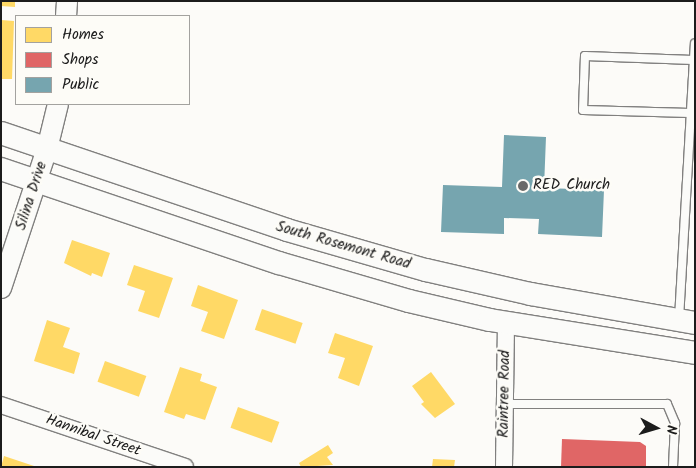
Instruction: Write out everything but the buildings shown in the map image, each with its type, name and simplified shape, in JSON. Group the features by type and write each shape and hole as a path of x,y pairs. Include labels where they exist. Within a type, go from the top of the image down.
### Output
{"main road":[{"name":"South Rosemont Road","path":"1,133 287,230 426,270 531,294 687,322"},
{"path":"1,169 279,263 409,301 506,322 695,353"}],"street":[{"path":"66,15 67,1"},
{"name":"Silina Drive","path":"1,288 47,149 58,105"},
{"name":"Raintree Road","path":"504,467 506,322"},
{"name":"Hannibal Street","path":"1,405 185,467"}],"lane":[{"path":"687,322 690,113 695,43"},
{"path":"690,113 583,110 585,56 693,60"},
{"path":"505,404 667,404 675,423 673,467"}],"place":[{"name":"RED Church","path":"523,186"}]}
